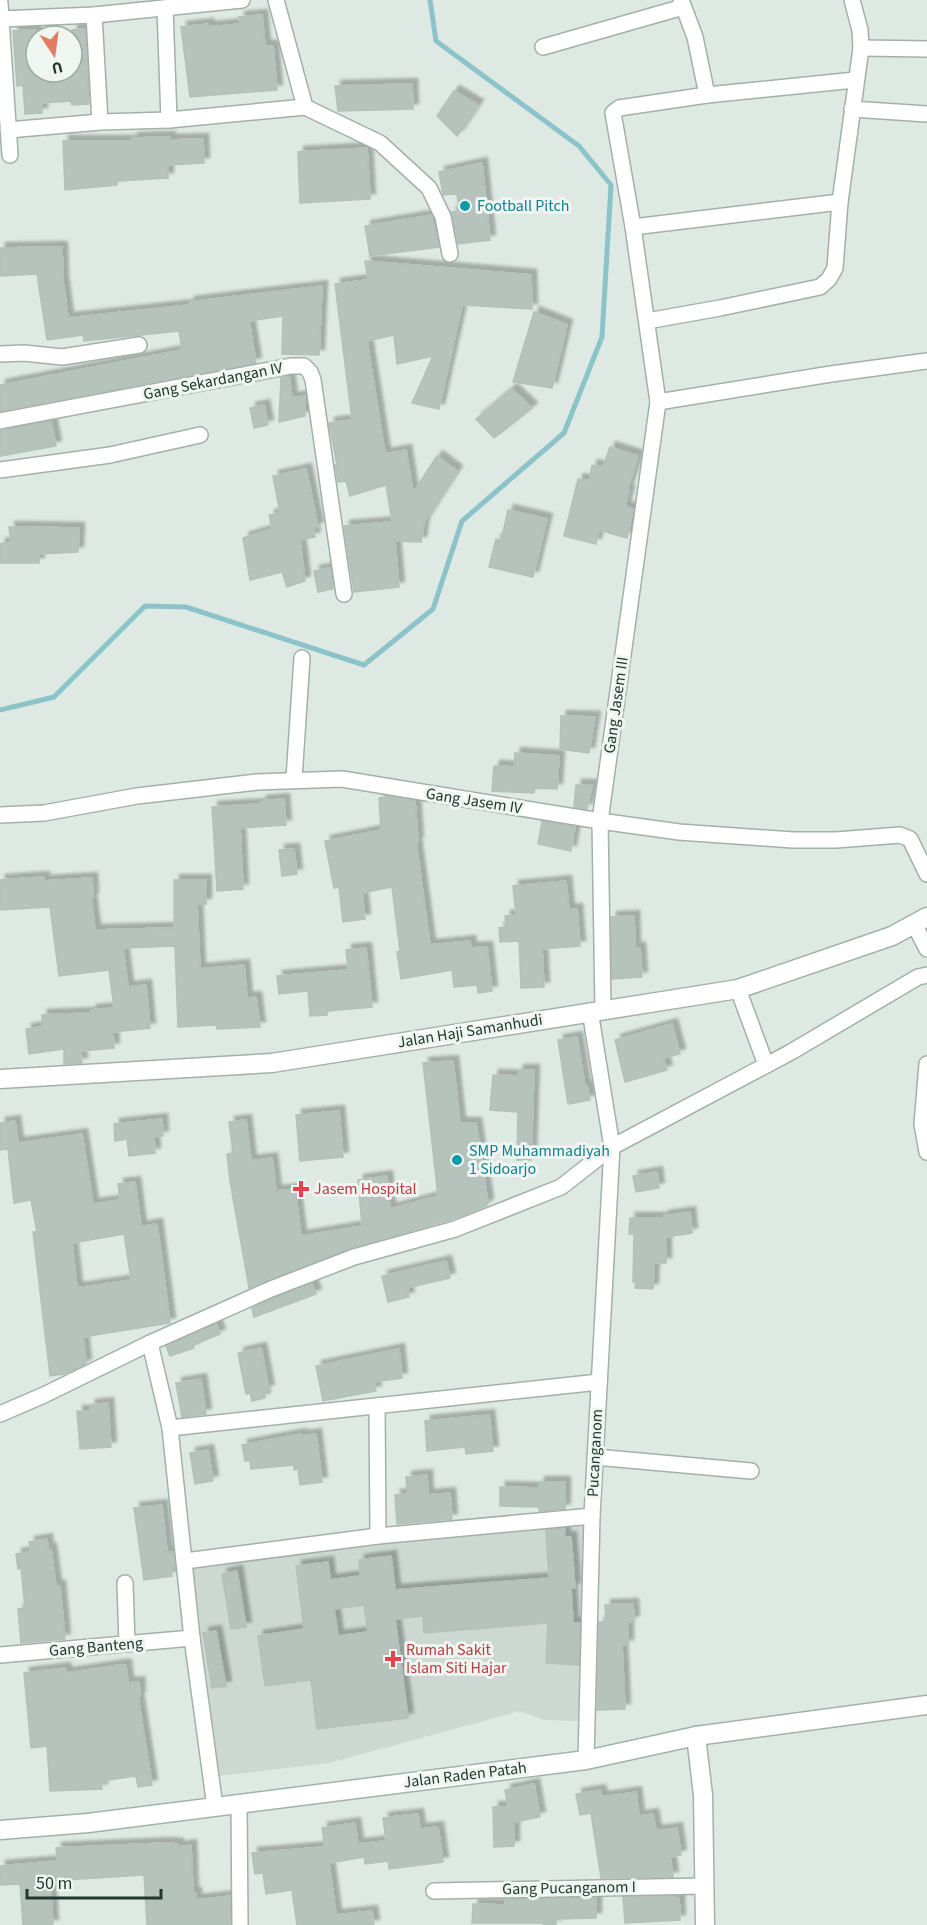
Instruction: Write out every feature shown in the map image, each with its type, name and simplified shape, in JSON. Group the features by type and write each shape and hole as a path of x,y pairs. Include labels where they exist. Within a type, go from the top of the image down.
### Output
{"street":[{"path":"1,20 94,15 125,6 165,8 242,0"},
{"path":"276,0 304,107"},
{"path":"647,321 820,287 829,279 835,268 840,202 861,48 860,30 852,0"},
{"path":"0,3 10,155"},
{"path":"543,47 682,4 695,38 707,95 855,80"},
{"path":"165,8 169,120"},
{"path":"94,15 100,122"},
{"path":"861,48 927,49"},
{"name":"Gang Jasem III","path":"612,1147 597,1010 600,821 658,402 633,227 612,113 619,108 707,95"},
{"path":"8,130 100,122 169,120 304,107 380,143 429,188 443,217 450,254"},
{"path":"852,109 927,114"},
{"path":"633,227 840,202"},
{"path":"0,354 24,353 62,357 139,345"},
{"path":"658,402 927,361"},
{"name":"Gang Sekardangan IV","path":"0,421 291,366 303,366 310,372 313,380 344,594"},
{"path":"0,470 110,455 200,435"},
{"path":"294,779 302,658"},
{"name":"Gang Jasem IV","path":"0,815 45,813 137,796 257,782 342,779 679,832 793,840 836,840 900,835 910,839 927,874"},
{"path":"921,921 927,949"},
{"name":"Jalan Haji Samanhudi","path":"0,1079 272,1063 738,989 892,936 921,921"},
{"path":"0,1414 271,1289 344,1261 455,1229 561,1187 612,1147 766,1065 918,977 927,975"},
{"path":"738,989 766,1065"},
{"path":"927,1064 922,1124 927,1152"},
{"name":"Pucanganom","path":"586,1760 592,1516 612,1147"},
{"path":"150,1343 170,1428 192,1638 215,1807"},
{"path":"170,1428 598,1382"},
{"path":"377,1406 378,1536"},
{"path":"595,1456 751,1471"},
{"path":"185,1561 378,1536 592,1516"},
{"path":"125,1583 127,1644"},
{"name":"Gang Banteng","path":"0,1655 192,1638"},
{"name":"Jalan Raden Patah","path":"0,1830 88,1823 586,1760 696,1736 927,1705"},
{"path":"696,1736 703,1795 705,1925"},
{"path":"239,1804 240,1925"},
{"name":"Gang Pucanganom I","path":"434,1891 704,1886"}],"shaded area":[{"name":"Rumah Sakit Islam Siti Hajar","path":"589,1520 580,1721 544,1720 520,1711 329,1763 219,1776 192,1564"}],"building":[{"path":"262,15 265,46 273,46 277,90 190,97 181,27 240,24 239,17"},
{"path":"84,29 89,104 72,105 71,101 42,103 42,113 25,114 23,85 17,86 13,31 24,30 24,84 84,84"},
{"path":"412,84 413,109 338,111 335,86"},
{"path":"454,91 478,105 457,136 437,116"},
{"path":"170,137 170,140 203,139 204,163 168,165 168,178 117,181 117,185 65,190 63,141 133,141 132,138"},
{"path":"367,148 370,199 300,203 298,152"},
{"name":"Football Pitch","path":"482,163 490,240 458,244 451,212 459,211 457,194 443,195 439,172"},
{"path":"431,215 439,247 370,256 365,226"},
{"path":"62,247 63,281 68,318 189,305 189,302 322,286 319,355 282,354 283,316 249,321 256,363 0,411 0,385 182,350 179,331 84,341 83,335 47,340 37,274 0,276 0,248"},
{"path":"365,261 531,275 532,309 462,305 439,409 412,403 433,356 397,364 394,335 367,341 385,454 406,450 413,493 437,456 457,471 424,522 421,542 395,541 399,587 354,592 344,526 392,522 386,485 350,496 346,481 338,482 329,423 352,420 335,284 368,280"},
{"path":"534,312 567,325 552,388 513,382"},
{"path":"289,376 292,398 305,396 305,416 279,422 281,378"},
{"path":"512,389 532,408 494,438 476,419"},
{"path":"264,405 268,425 254,428 250,408"},
{"path":"51,421 56,446 0,456 0,431"},
{"path":"610,447 638,456 627,491 629,491 625,507 633,509 627,538 599,530 596,544 564,536 578,479 589,481 592,465 603,467"},
{"path":"306,469 318,527 313,529 315,537 300,540 305,581 287,587 282,572 250,580 243,538 272,529 269,515 280,513 273,476"},
{"path":"508,510 547,519 533,577 489,567 496,539 501,541"},
{"path":"9,527 79,528 78,552 39,554 39,563 0,563 0,544 11,542"},
{"path":"330,568 333,589 318,592 314,571"},
{"path":"561,716 595,717 589,753 560,749"},
{"path":"515,753 559,756 557,789 535,788 534,793 492,791 494,766 514,767"},
{"path":"576,785 592,785 587,809 574,807"},
{"path":"391,797 415,801 418,842 416,842 430,945 470,941 471,948 487,947 492,991 478,993 477,985 454,987 452,970 401,979 392,887 362,893 365,919 343,922 339,887 334,888 325,841 381,830 379,798"},
{"path":"284,799 286,825 240,828 243,889 217,891 212,807 261,804 261,801"},
{"path":"542,821 575,827 571,851 538,844"},
{"path":"294,849 297,874 282,876 279,850"},
{"path":"44,877 44,881 92,878 93,898 91,898 95,930 174,928 174,880 206,880 206,904 197,904 200,969 244,965 247,998 256,997 260,1027 217,1029 217,1025 178,1027 175,946 123,948 128,987 146,985 150,1028 113,1032 114,1048 81,1051 82,1063 64,1064 64,1049 29,1054 26,1029 42,1027 42,1015 91,1013 91,1010 114,1008 109,970 59,976 50,907 0,910 0,880"},
{"path":"566,881 569,910 577,909 580,946 542,949 544,987 521,988 519,941 500,942 499,928 506,927 505,916 516,915 513,886"},
{"path":"634,916 635,948 640,948 642,977 612,979 611,917"},
{"path":"366,948 372,1007 327,1011 327,1015 310,1016 308,991 279,994 277,976 348,970 346,950"},
{"path":"672,1024 680,1054 663,1058 667,1070 625,1082 615,1040"},
{"path":"577,1037 585,1087 587,1086 590,1100 568,1104 558,1040"},
{"path":"453,1061 460,1123 476,1123 488,1203 486,1206 456,1218 351,1248 249,1288 230,1181 227,1154 233,1153 229,1122 246,1120 251,1161 272,1158 276,1191 295,1189 301,1236 362,1226 358,1180 387,1176 390,1209 438,1196 423,1063"},
{"path":"518,1070 534,1070 531,1160 517,1160 518,1112 490,1110 493,1075 518,1076"},
{"path":"339,1111 343,1157 300,1161 296,1115"},
{"path":"162,1119 163,1136 154,1137 155,1153 129,1156 127,1139 115,1141 114,1124"},
{"path":"15,1121 18,1143 82,1134 93,1204 120,1200 118,1184 135,1182 141,1227 157,1224 170,1323 83,1337 86,1364 64,1374 50,1376 33,1232 37,1232 31,1200 14,1203 8,1149 0,1150 0,1123","holes":["124,1234 131,1280 77,1288 72,1243"]},
{"path":"657,1172 659,1188 636,1192 633,1176"},
{"path":"690,1212 692,1233 666,1237 666,1263 654,1263 653,1289 635,1288 636,1282 633,1282 634,1234 629,1234 630,1218 663,1218 663,1216"},
{"path":"446,1261 450,1278 407,1288 409,1297 388,1302 382,1276"},
{"path":"312,1284 316,1294 254,1317 252,1308"},
{"path":"216,1324 220,1334 193,1345 194,1348 170,1356 166,1346"},
{"path":"261,1348 269,1390 264,1391 265,1398 252,1401 250,1393 246,1394 238,1353"},
{"path":"399,1349 402,1378 374,1382 376,1391 323,1401 316,1366"},
{"path":"201,1379 206,1414 182,1417 176,1383"},
{"path":"108,1403 111,1447 80,1449 77,1411 90,1411 90,1405"},
{"path":"489,1415 493,1451 466,1454 465,1447 427,1451 425,1421"},
{"path":"301,1434 301,1436 316,1434 322,1482 300,1485 298,1469 294,1470 294,1465 251,1469 250,1461 245,1461 242,1445"},
{"path":"208,1450 213,1481 195,1484 190,1453"},
{"path":"427,1475 428,1495 450,1493 452,1519 397,1524 395,1495 407,1494 406,1477"},
{"path":"539,1482 565,1482 565,1509 539,1511 539,1507 500,1506 500,1487 539,1488"},
{"path":"162,1505 167,1552 173,1552 175,1568 171,1568 172,1576 144,1580 134,1508"},
{"path":"565,1528 564,1537 571,1537 575,1588 571,1588 573,1623 580,1623 579,1665 546,1663 548,1623 424,1633 423,1616 395,1619 408,1718 317,1729 311,1680 265,1686 258,1636 304,1629 296,1566 328,1562 330,1580 360,1576 359,1560 391,1556 395,1590 549,1578 546,1530","holes":["364,1605 368,1632 338,1636 334,1609"]},
{"path":"47,1539 48,1549 51,1549 56,1586 60,1586 65,1639 21,1643 18,1609 25,1608 21,1568 18,1569 16,1554 31,1552 29,1542"},
{"path":"237,1571 246,1627 231,1629 222,1574"},
{"path":"633,1604 634,1621 628,1622 628,1645 622,1645 625,1709 597,1710 599,1622 606,1622 605,1605"},
{"path":"216,1631 226,1686 212,1688 203,1633"},
{"path":"126,1665 128,1683 139,1682 140,1696 138,1697 152,1785 138,1787 136,1776 101,1781 102,1789 50,1791 47,1746 31,1748 24,1673 65,1668 66,1673"},
{"path":"534,1784 540,1817 514,1822 514,1846 494,1847 493,1807 508,1807 505,1790"},
{"path":"600,1790 602,1797 636,1792 639,1816 653,1814 656,1831 677,1828 681,1855 670,1857 673,1877 601,1878 591,1813 580,1815 576,1794"},
{"path":"418,1814 420,1829 438,1827 443,1862 389,1869 388,1861 365,1864 364,1857 329,1863 336,1915 372,1911 374,1925 297,1925 292,1890 266,1894 263,1873 255,1874 252,1853 325,1847 322,1828 355,1823 358,1844 386,1841 383,1818"},
{"path":"178,1844 178,1847 191,1845 193,1893 196,1893 196,1900 230,1896 230,1925 147,1925 144,1875 50,1881 53,1925 23,1925 20,1884 0,1885 0,1866 57,1861 56,1848"},
{"path":"676,1896 676,1899 679,1898 680,1920 625,1923 623,1897"},
{"path":"596,1898 596,1918 556,1919 556,1925 472,1923 473,1904 505,1905 505,1899"}],"waterway":[{"path":"0,710 54,697 145,606 186,607 364,665 433,609 462,521 564,433 602,337 611,185 579,146 436,41 430,0"}],"place":[{"name":"Football Pitch","path":"465,206"},
{"name":"SMP Muhammadiyah 1 Sidoarjo","path":"457,1160"},
{"name":"Jasem Hospital","path":"301,1189"},
{"name":"Rumah Sakit Islam Siti Hajar","path":"393,1659"}]}
